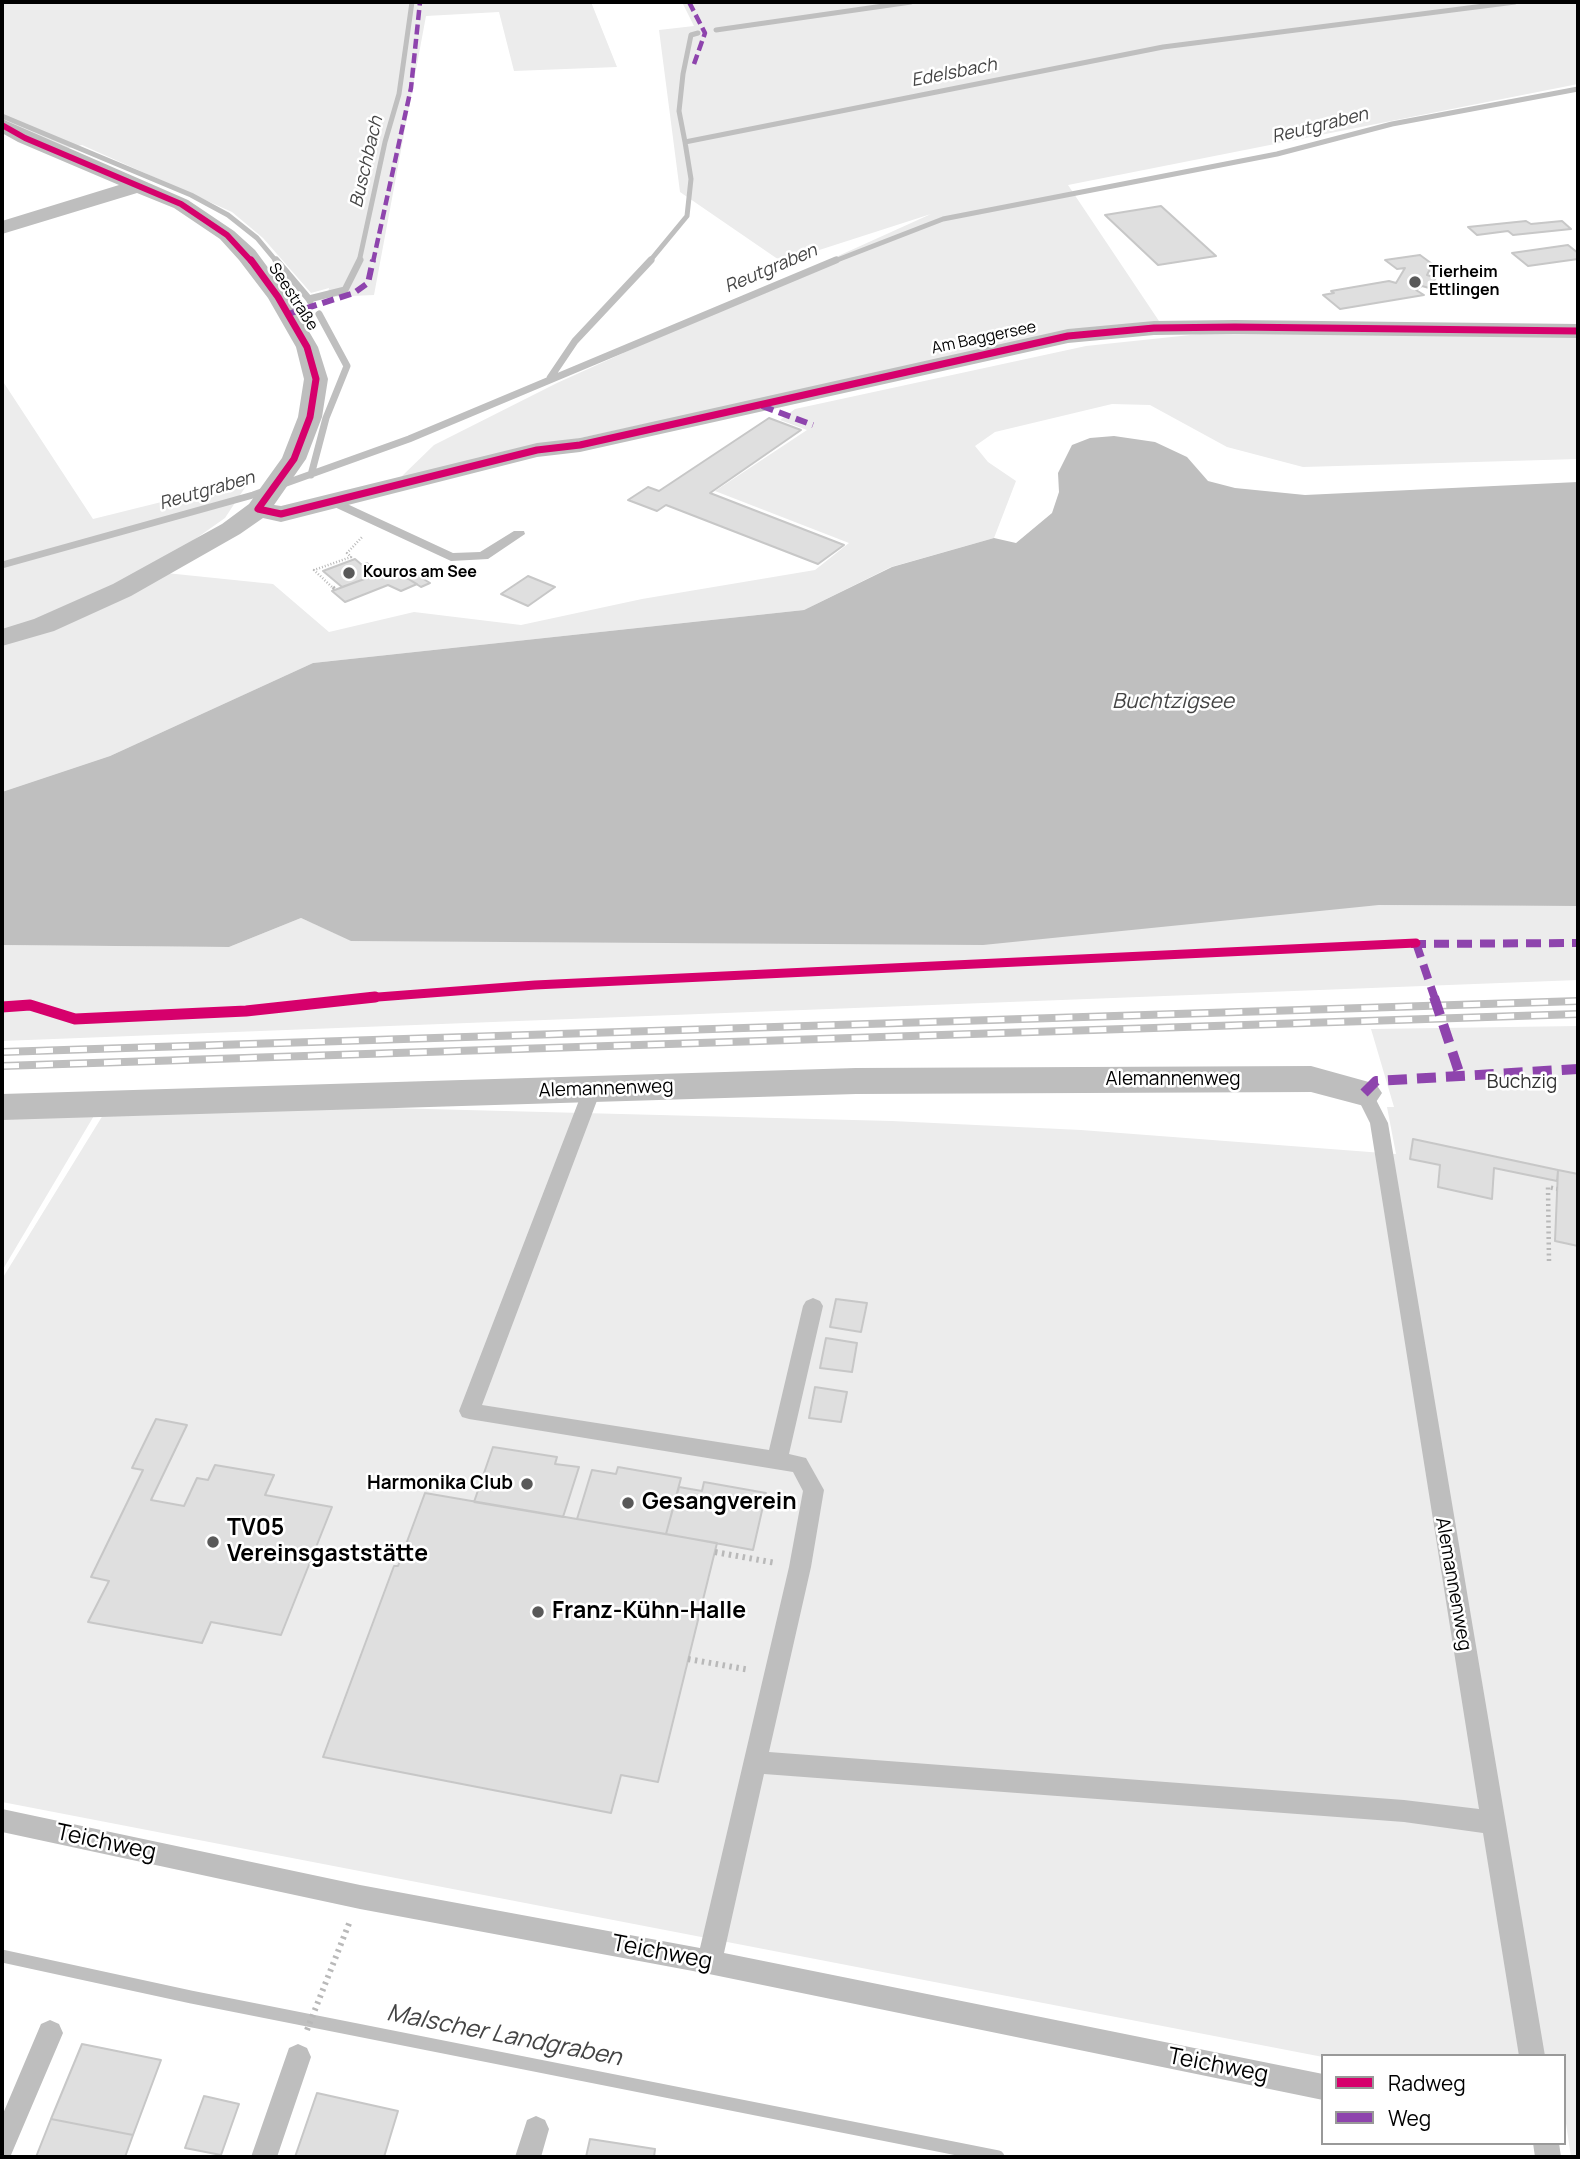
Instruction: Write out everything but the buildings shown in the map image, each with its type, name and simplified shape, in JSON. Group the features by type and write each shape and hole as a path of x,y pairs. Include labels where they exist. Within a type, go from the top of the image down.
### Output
{"street":[{"name":"Seestraße","path":"2,125 26,138 181,204 227,235 247,255 278,297 307,347 316,379 310,417 294,459 269,496 232,529 122,590 44,625 2,638"},
{"path":"2,228 138,186"},
{"name":"Am Baggersee","path":"332,500 537,450 592,442 1068,336 1154,328 1235,327 1578,331"},
{"path":"269,496 281,514 332,500"},
{"name":"Alemannenweg","path":"2,1107 856,1081 1311,1079 1364,1093"}],"lane":[{"path":"332,500 451,557 483,555 519,534"},
{"path":"592,1090 469,1411 799,1464 814,1490 800,1567 709,1962"},
{"name":"Alemannenweg","path":"1364,1093 1379,1123 1532,2054"},
{"path":"777,1460 813,1306"},
{"path":"755,1762 1404,1811 1494,1823"},
{"name":"Teichweg","path":"2,1821 360,1897 709,1962 1321,2087"},
{"path":"2,2146 50,2033"},
{"path":"264,2157 298,2057"},
{"path":"528,2157 536,2129"}],"path":[{"path":"336,590 314,570 351,557 347,553 360,538"},
{"path":"1549,1261 1548,1187 1557,1189"},
{"path":"715,1552 800,1567"},
{"path":"688,1659 775,1675"},
{"path":"298,2057 323,1985 360,1897"}],"green space":[{"path":"2,2 591,2 617,67 514,71 499,12 426,16 374,295 327,297 329,288 311,293 263,238 232,212 82,145 61,150 2,121"},
{"path":"682,2 1578,2 1578,84 1068,185 1161,324 1073,331 401,477 434,445 557,383 931,214 782,262 680,192 659,30 694,26"},
{"path":"1200,334 1578,335 1578,459 1303,467 1227,447 1150,405 1112,404 995,432 975,446 988,462 1016,481 994,538 891,567 804,610 313,663 110,756 2,792 2,644 34,633 166,573 273,584 329,632 414,612 521,625 642,599 815,570 849,543 715,491 807,430 780,420 795,409 1086,346"},
{"path":"2,380 93,519 250,480 225,518 191,542 126,579 52,614 2,630"},
{"path":"1379,905 1578,906 1578,980 2,1041 2,945 229,947 301,918 352,941"},
{"name":"Buchzig","path":"1578,1026 1578,2157 1571,2157 1566,2123 1566,2054 1321,2054 1321,2057 2,1802 2,1279 103,1115 350,1107 892,1121 1081,1130 1396,1154 1387,1107 1394,1107 1371,1029"},
{"path":"95,1114 2,1271 2,1116"}],"water":[{"name":"Buchtzigsee","path":"1114,436 1155,442 1187,457 1208,481 1235,488 1305,495 1578,482 1578,906 1379,905 983,945 351,941 301,918 229,947 2,945 2,792 110,756 313,663 804,610 892,567 994,538 1016,543 1052,513 1059,492 1058,473 1072,445 1090,438"}],"waterway":[{"name":"Buschbach","path":"359,262 385,142 399,94 412,2"},
{"path":"716,30 911,2"},
{"name":"Edelsbach","path":"685,142 1163,47 1515,2"},
{"path":"685,142 679,111 683,74 691,35 698,33"},
{"name":"Reutgraben","path":"832,262 943,219 1277,154 1392,124 1578,89"},
{"path":"2,116 191,195 228,215 257,238 277,262"},
{"name":"Edelsbach","path":"649,262 687,216 691,179 685,142"},
{"path":"276,260 309,299"},
{"name":"Edelsbach","path":"550,378 575,341 651,260"},
{"name":"Reutgraben","path":"311,474 409,439 836,260"},
{"name":"Buschbach","path":"309,299 345,290 359,262"},
{"name":"Buschbach","path":"311,474 326,418 347,366 319,314"},
{"name":"Reutgraben","path":"2,565 253,495 311,474"},
{"name":"Malscher Landgraben","path":"2,1956 191,1997 998,2157"}],"railway":[{"path":"2,1052 1578,1001"},
{"path":"2,1066 1578,1014"}],"marked path":[{"path":"288,314 354,293 368,283 411,88 420,2"},
{"path":"689,2 705,33 694,64"},
{"path":"762,406 813,425"},
{"path":"1416,943 1460,1075"},
{"path":"1411,944 1578,943"},
{"path":"1364,1093 1376,1081 1578,1069"}],"cycle path":[{"path":"2,125 25,138 181,204 227,235 247,255 278,297 307,347 316,379 310,417 294,459 258,509 281,514 537,450 580,445 1068,336 1154,328 1235,327 1578,331"},
{"path":"2,1007 30,1005 75,1019 246,1011 325,1001 535,985 1416,943"}],"place":[{"name":"Tierheim Ettlingen","path":"1415,282"},
{"name":"Kouros am See","path":"349,573"},
{"name":"Harmonika Club","path":"527,1484"},
{"name":"Gesangverein","path":"628,1503"},
{"name":"TV05 Vereinsgaststätte","path":"213,1542"},
{"name":"Franz-Kühn-Halle","path":"538,1612"}]}
